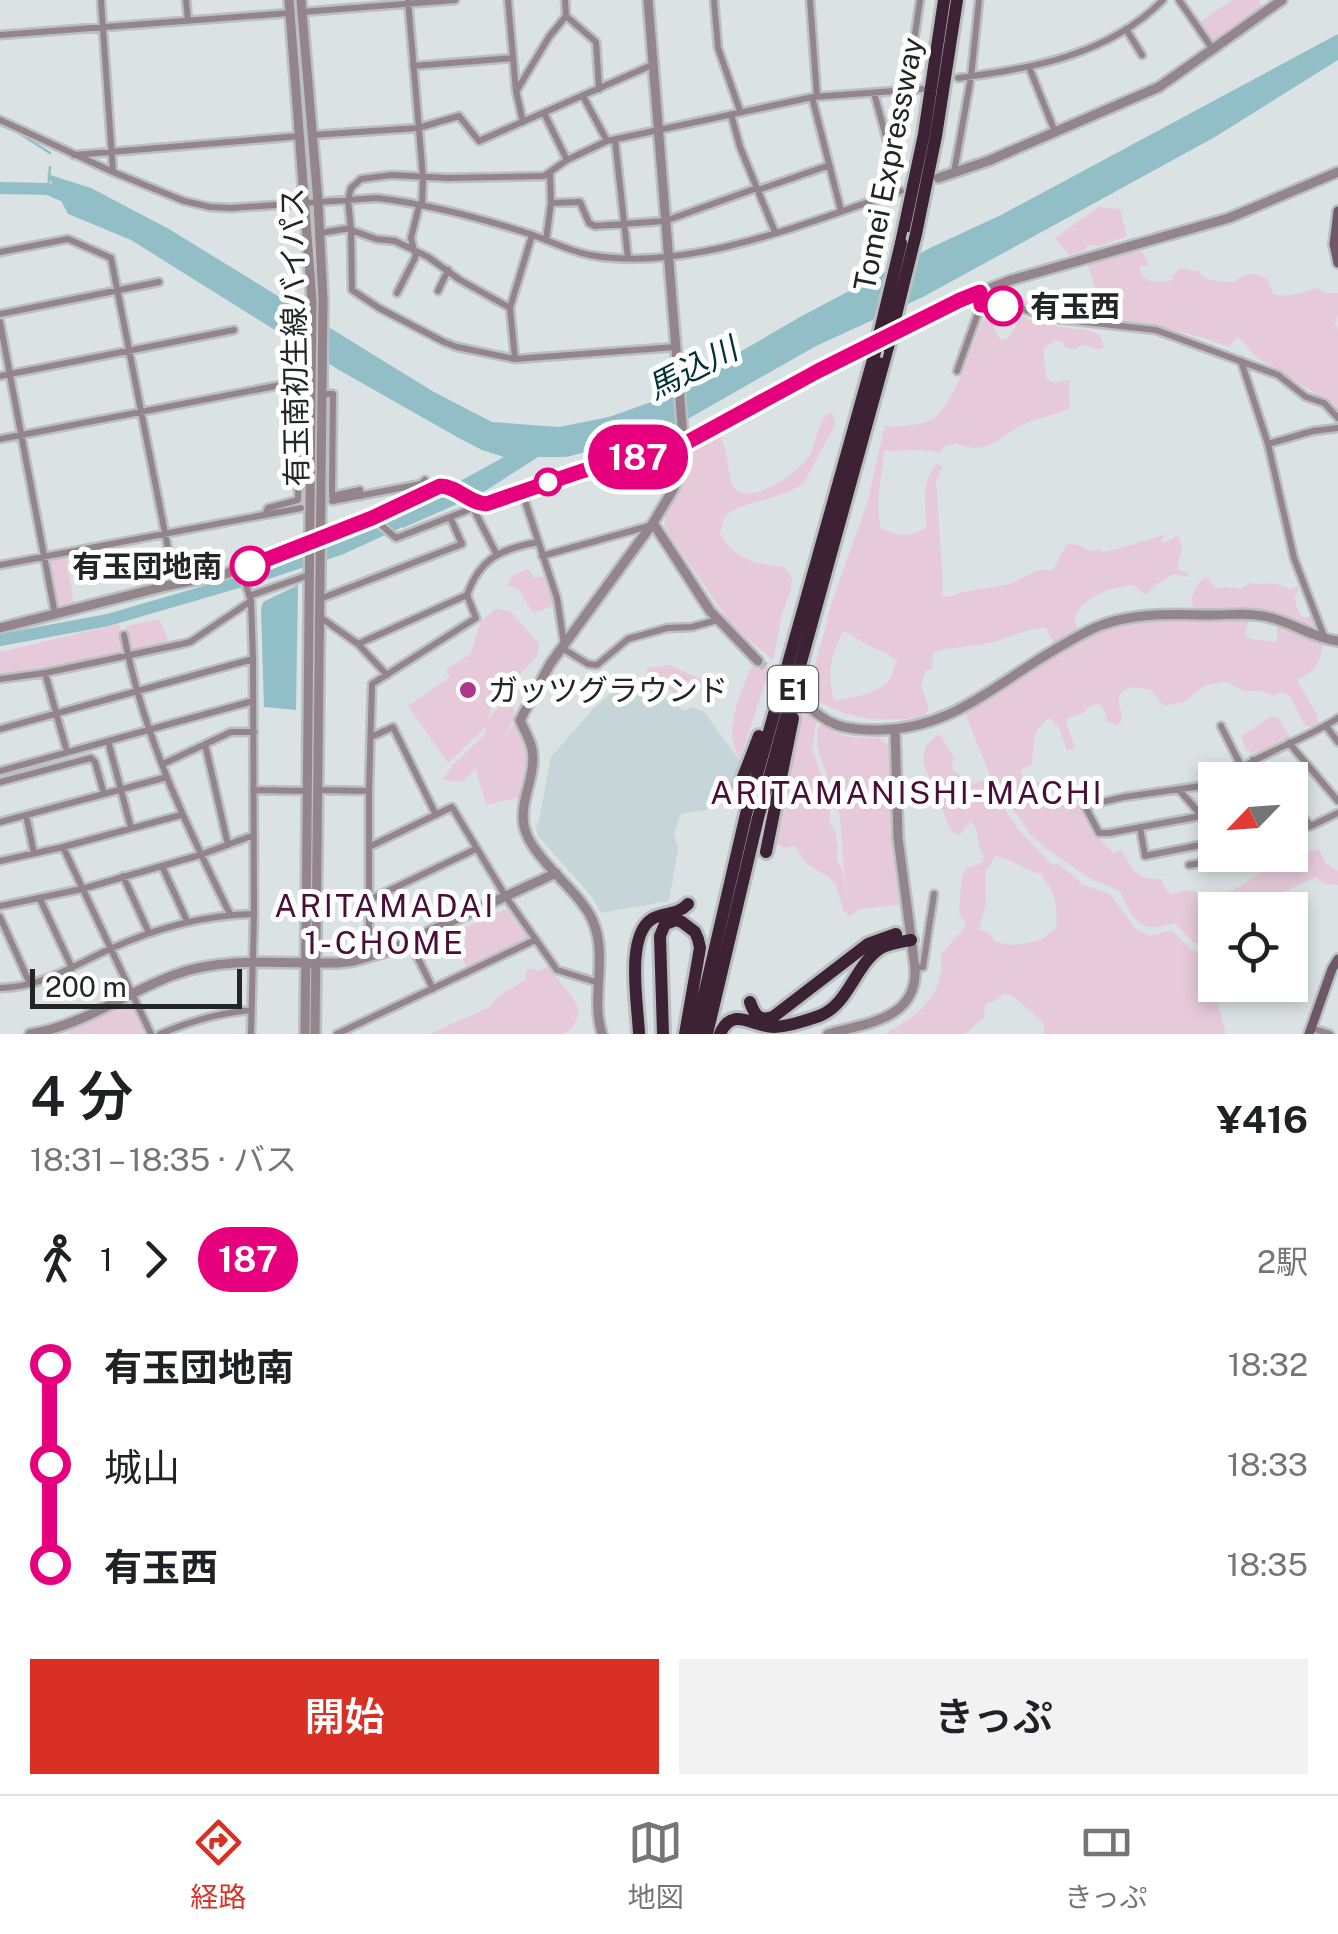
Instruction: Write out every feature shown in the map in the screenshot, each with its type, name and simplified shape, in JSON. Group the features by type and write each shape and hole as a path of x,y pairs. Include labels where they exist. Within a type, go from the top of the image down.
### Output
{"highway":[{"name":"Tomei Expressway","path":"695,1034 746,814 874,356 924,134 944,0"},
{"name":"Tomei Expressway","path":"708,1034 758,818 916,234 936,136 956,0"},
{"path":"766,852 812,622"},
{"path":"740,785 795,639"},
{"path":"640,1034 636,948 640,932 649,921 678,912 688,904"},
{"path":"664,1034 660,936 665,924 676,920 695,932 700,948 685,1034"},
{"path":"750,1002 759,1017 773,1017 868,944 886,936 910,936"},
{"path":"720,1034 723,1026 740,1018 774,1026 827,1013 878,950 910,936"}],"main road":[{"path":"1338,211 1334,244 1338,263"},
{"path":"1309,1031 1338,959"}],"street":[{"path":"100,0 113,172"},
{"path":"186,0 188,20"},
{"name":"有玉南初生線バイパス","path":"289,0 317,302"},
{"name":"有玉南初生線バイパス","path":"301,0 320,233 310,545 312,963 316,1034"},
{"path":"302,12 455,0"},
{"path":"508,0 516,91 523,122"},
{"path":"516,91 549,36 566,16 565,0"},
{"path":"602,1034 597,1016 600,949 593,921 524,830 532,749 520,720 550,664 651,525 678,478 682,441 648,0"},
{"path":"714,0 718,48 740,111"},
{"path":"810,0 814,97 841,211"},
{"path":"888,195 920,0"},
{"path":"954,173 971,77 979,0"},
{"path":"958,78 1029,67 1089,49 1126,29 1163,0"},
{"path":"1179,0 1212,48"},
{"path":"938,178 988,161 1159,88 1265,5 1282,0"},
{"path":"397,293 415,258 411,238 423,177 408,2"},
{"path":"0,35 290,13"},
{"path":"566,16 595,41 599,89"},
{"path":"1126,29 1142,55"},
{"path":"413,66 512,58"},
{"path":"313,135 418,128 460,116 479,141 654,64"},
{"path":"1029,67 1055,132"},
{"path":"676,347 514,359 444,342 352,290 350,188 362,179 392,175 550,174 567,160 611,140 814,97 922,89"},
{"path":"874,93 893,165"},
{"path":"583,96 611,140 628,258"},
{"path":"544,114 567,160"},
{"path":"731,114 740,147 775,232"},
{"path":"0,120 113,172 184,201 210,207 376,198 532,235 591,255 628,258 684,256 775,232 901,191"},
{"path":"73,155 300,136"},
{"path":"550,204 580,202 589,223 595,226 665,221 828,166"},
{"path":"372,518 396,538 477,504 682,441 909,324 980,292 1057,265 1229,218 1338,172"},
{"path":"546,240 550,174"},
{"path":"320,233 351,229 376,239 395,240 510,308"},
{"path":"514,359 510,308 532,235"},
{"path":"0,252 72,239 111,258 175,584"},
{"path":"438,291 448,270"},
{"path":"56,614 0,323 38,305 159,282"},
{"path":"957,371 981,305 980,292"},
{"path":"981,305 1011,306 1058,318 1156,330 1278,375 1296,391 1324,404 1338,418"},
{"path":"0,376 234,330"},
{"path":"1241,360 1268,444 1294,558 1325,639"},
{"path":"0,439 300,382 315,375"},
{"name":"有玉南初生線バイパス","path":"312,791 322,565 322,394 315,375"},
{"path":"266,514 268,508 298,500 300,382"},
{"path":"322,394 332,394 332,496 360,490 361,496"},
{"path":"1268,444 1338,428"},
{"path":"332,502 425,480"},
{"path":"0,628 242,570 322,540 434,488 448,486 477,504 497,554"},
{"path":"522,492 558,604 563,646 588,664 597,666 628,640 667,628 717,620"},
{"path":"0,565 300,508"},
{"path":"320,599 462,544 450,517"},
{"path":"542,556 651,525"},
{"path":"651,525 717,620 758,661"},
{"path":"358,644 467,595 479,568 497,554 538,542"},
{"path":"242,570 250,598 253,659 251,1034"},
{"path":"0,679 190,642 250,598 310,572"},
{"path":"369,957 372,684 476,618 467,595"},
{"path":"802,700 823,719 838,726 895,730 928,723 959,710 1088,630 1118,620 1257,615 1338,641"},
{"path":"320,617 358,644 386,675"},
{"path":"124,635 149,730 181,815 230,914"},
{"path":"1,727 253,659"},
{"path":"46,673 68,752"},
{"path":"0,771 253,700"},
{"path":"1250,762 1338,718"},
{"path":"371,737 393,726 436,815"},
{"path":"1221,726 1239,762"},
{"path":"1326,726 1338,742"},
{"path":"828,1034 888,1017 901,1008 911,993 915,968 898,838 895,730"},
{"path":"162,764 231,732 254,732"},
{"path":"108,741 131,828"},
{"path":"1289,743 1338,801"},
{"path":"206,744 228,845"},
{"path":"0,782 91,758 104,794"},
{"path":"0,822 167,777"},
{"path":"1198,787 1085,806 1099,833 1109,834 1198,817"},
{"path":"253,790 369,791"},
{"path":"1180,790 1198,811"},
{"path":"370,846 452,808 506,897 557,970 598,983"},
{"path":"1308,827 1338,813"},
{"path":"0,861 181,815"},
{"path":"26,816 34,853"},
{"path":"1308,823 1311,826"},
{"path":"1140,828 1145,856 1198,845"},
{"path":"0,906 162,866 254,835"},
{"path":"62,847 151,1034"},
{"path":"369,900 476,849"},
{"path":"1189,865 1198,863"},
{"path":"162,866 186,921"},
{"path":"30,1034 62,1031 132,994 185,972 214,965 354,962 410,942 556,873"},
{"path":"123,876 149,933"},
{"path":"915,968 923,966 934,894"},
{"path":"40,899 72,968"},
{"path":"0,988 47,980 110,948 186,921 254,914"},
{"path":"0,917 30,984"},
{"path":"337,1034 535,940"},
{"path":"410,942 433,989"},
{"name":"有玉南初生線バイパス","path":"306,1034 312,963"},
{"path":"160,1034 191,1020 251,1010"},
{"path":"1309,1031 1330,1034"}],"shaded area":[{"path":"1232,0 1259,0 1263,9 1212,44 1198,23"},
{"path":"1098,207 1120,209 1127,236 1101,246 1088,245 1085,251 1069,255 1055,238"},
{"path":"1142,251 1149,265 1140,267 1141,275 1152,281 1172,280 1180,269 1198,271 1206,279 1225,282 1258,275 1267,278 1273,294 1279,295 1319,288 1325,293 1338,293 1338,413 1310,390 1259,359 1237,337 1229,347 1144,323 1057,315 1013,304 1025,302 1060,308 1096,302 1099,300 1089,262"},
{"path":"1023,316 1085,329 1100,335 1104,346 1101,350 1083,345 1066,348 1055,340 1044,349 1046,378 1053,383 1069,380 1070,408 1021,425 987,446 956,443 940,452 884,451 878,502 880,528 904,535 927,527 926,486 937,464 943,466 936,480 941,595 950,597 1010,584 1038,570 1053,570 1066,545 1102,552 1167,534 1161,540 1163,543 1179,537 1182,549 1177,569 1190,574 1174,574 1146,595 1133,585 1099,594 1084,604 1074,618 1078,629 1058,643 1053,642 1046,628 933,653 932,669 925,671 921,686 929,707 925,716 895,720 864,718 834,709 808,693 832,602 867,503 885,426 921,424 939,413 954,390 987,317 1001,340 1007,339","holes":["844,631 897,661 891,677 881,687 835,701 831,665"]},
{"path":"829,413 833,414 835,425 805,481 785,493 730,512 720,533 740,555 784,567 792,578 773,660 726,617 664,523 668,507 683,484 688,461 703,440 717,432 733,486 745,493 755,493 777,484 805,462"},
{"path":"66,554 74,604 59,608 49,559"},
{"path":"527,569 534,578 544,576 550,586 552,606 532,611 519,590 507,585 513,576"},
{"path":"1206,576 1215,588 1242,589 1249,583 1276,584 1290,590 1298,585 1294,596 1299,614 1311,616 1314,625 1310,628 1256,610 1194,609 1194,591"},
{"name":"ガッツグラウンド","path":"495,609 510,611 539,643 537,656 493,703 488,719 501,707 514,709 515,716 504,739 514,723 527,756 519,797 486,805 478,767 462,782 443,780 484,735 486,727 448,763 408,706 450,677 446,670 471,653 480,622"},
{"path":"1245,618 1249,620 1245,635 1250,639 1277,642 1277,627 1283,627 1323,645 1316,666 1298,679 1316,712 1318,722 1314,726 1305,726 1290,696 1282,692 1274,696 1244,691 1224,681 1204,686 1184,702 1164,706 1151,690 1131,687 1119,694 1122,712 1116,726 1107,721 1099,704 1068,718 1066,723 1075,747 1067,751 1059,727 1050,718 1039,727 1032,765 1022,769 1021,774 1030,784 1039,782 1045,787 1047,798 1081,805 1108,848 1114,853 1121,849 1141,876 1162,879 1172,895 1186,890 1198,892 1198,943 1175,923 1154,927 1140,923 1120,891 1091,879 1031,835 991,778 967,718 967,712 1048,659 1104,629 1137,621"},
{"path":"159,619 170,644 132,653 126,626"},
{"path":"119,624 125,650 122,654 0,675 0,652"},
{"path":"763,663 770,668 740,759 732,738 734,714 750,670"},
{"path":"669,665 700,679 702,689 694,697 684,698 646,677 647,668"},
{"path":"642,683 684,711 692,707 704,712 741,762 730,785 706,810 681,814 674,833 678,849 669,901 601,913 592,897 538,836 536,826 551,757 618,687"},
{"path":"801,706 817,720 812,747 829,800 830,824 835,830 846,897 840,816 817,746 818,726 851,737 880,738 891,748 899,905 861,909 847,917 830,878 807,864 795,846 784,848 773,841"},
{"path":"1269,717 1278,718 1290,737 1255,754 1247,750 1241,737"},
{"path":"940,734 954,758 955,772 974,784 985,780 1017,828 1052,865 1058,864 1084,885 1110,894 1135,928 1149,936 1172,930 1198,952 1198,1002 1217,1002 1226,1034 1042,1034 1043,1022 1004,993 985,1004 984,1018 965,1034 885,1034 918,1012 934,994 941,954 966,923 959,914 962,875 967,868 982,863 984,856 971,821 959,836 950,829 924,765 926,746","holes":["996,856 1042,874 1052,892 1056,928 1042,939 1028,943 995,942 979,930 986,904 985,872"]},
{"path":"1310,850 1319,850 1326,863 1338,871 1338,885 1324,884 1316,877 1284,892 1227,892 1262,872 1308,872"},
{"path":"508,910 528,939 527,944 469,972 451,934"},
{"path":"549,965 579,1010 568,1031 429,1034 488,1008 526,979 530,968 539,971"},
{"path":"128,1002 147,1034 68,1034 69,1030"}],"water":[{"path":"1338,34 1338,60 1215,137 923,297 816,346 665,432 566,457 538,457 482,493 403,528 390,516 504,457 457,437 339,370 131,240 68,214 47,174 91,188 169,229 434,392 492,422 559,427 609,417 657,400 800,317 1001,215"},
{"path":"298,585 296,710 264,707 263,602"}],"waterway":[{"path":"0,125 50,153"},
{"path":"48,189 50,167"},
{"name":"馬込川","path":"0,188 48,189 69,198"},
{"path":"0,640 108,620 252,578 340,549 412,516"}],"tunnel":[{"path":"758,661 802,700"}],"bus line":[{"name":"187","path":"250,566 372,518 440,486 486,504 582,471 669,450 960,300 980,292 981,305 1003,306"}],"place":[{"name":"有玉西","path":"1003,306"},
{"name":"有玉団地南","path":"250,566"},
{"name":"ガッツグラウンド","path":"468,690"}],"district":[{"name":"ARITAMANISHI-MACHI","path":"907,792"},
{"name":"ARITAMADAI 1-CHOME","path":"385,924"}]}
